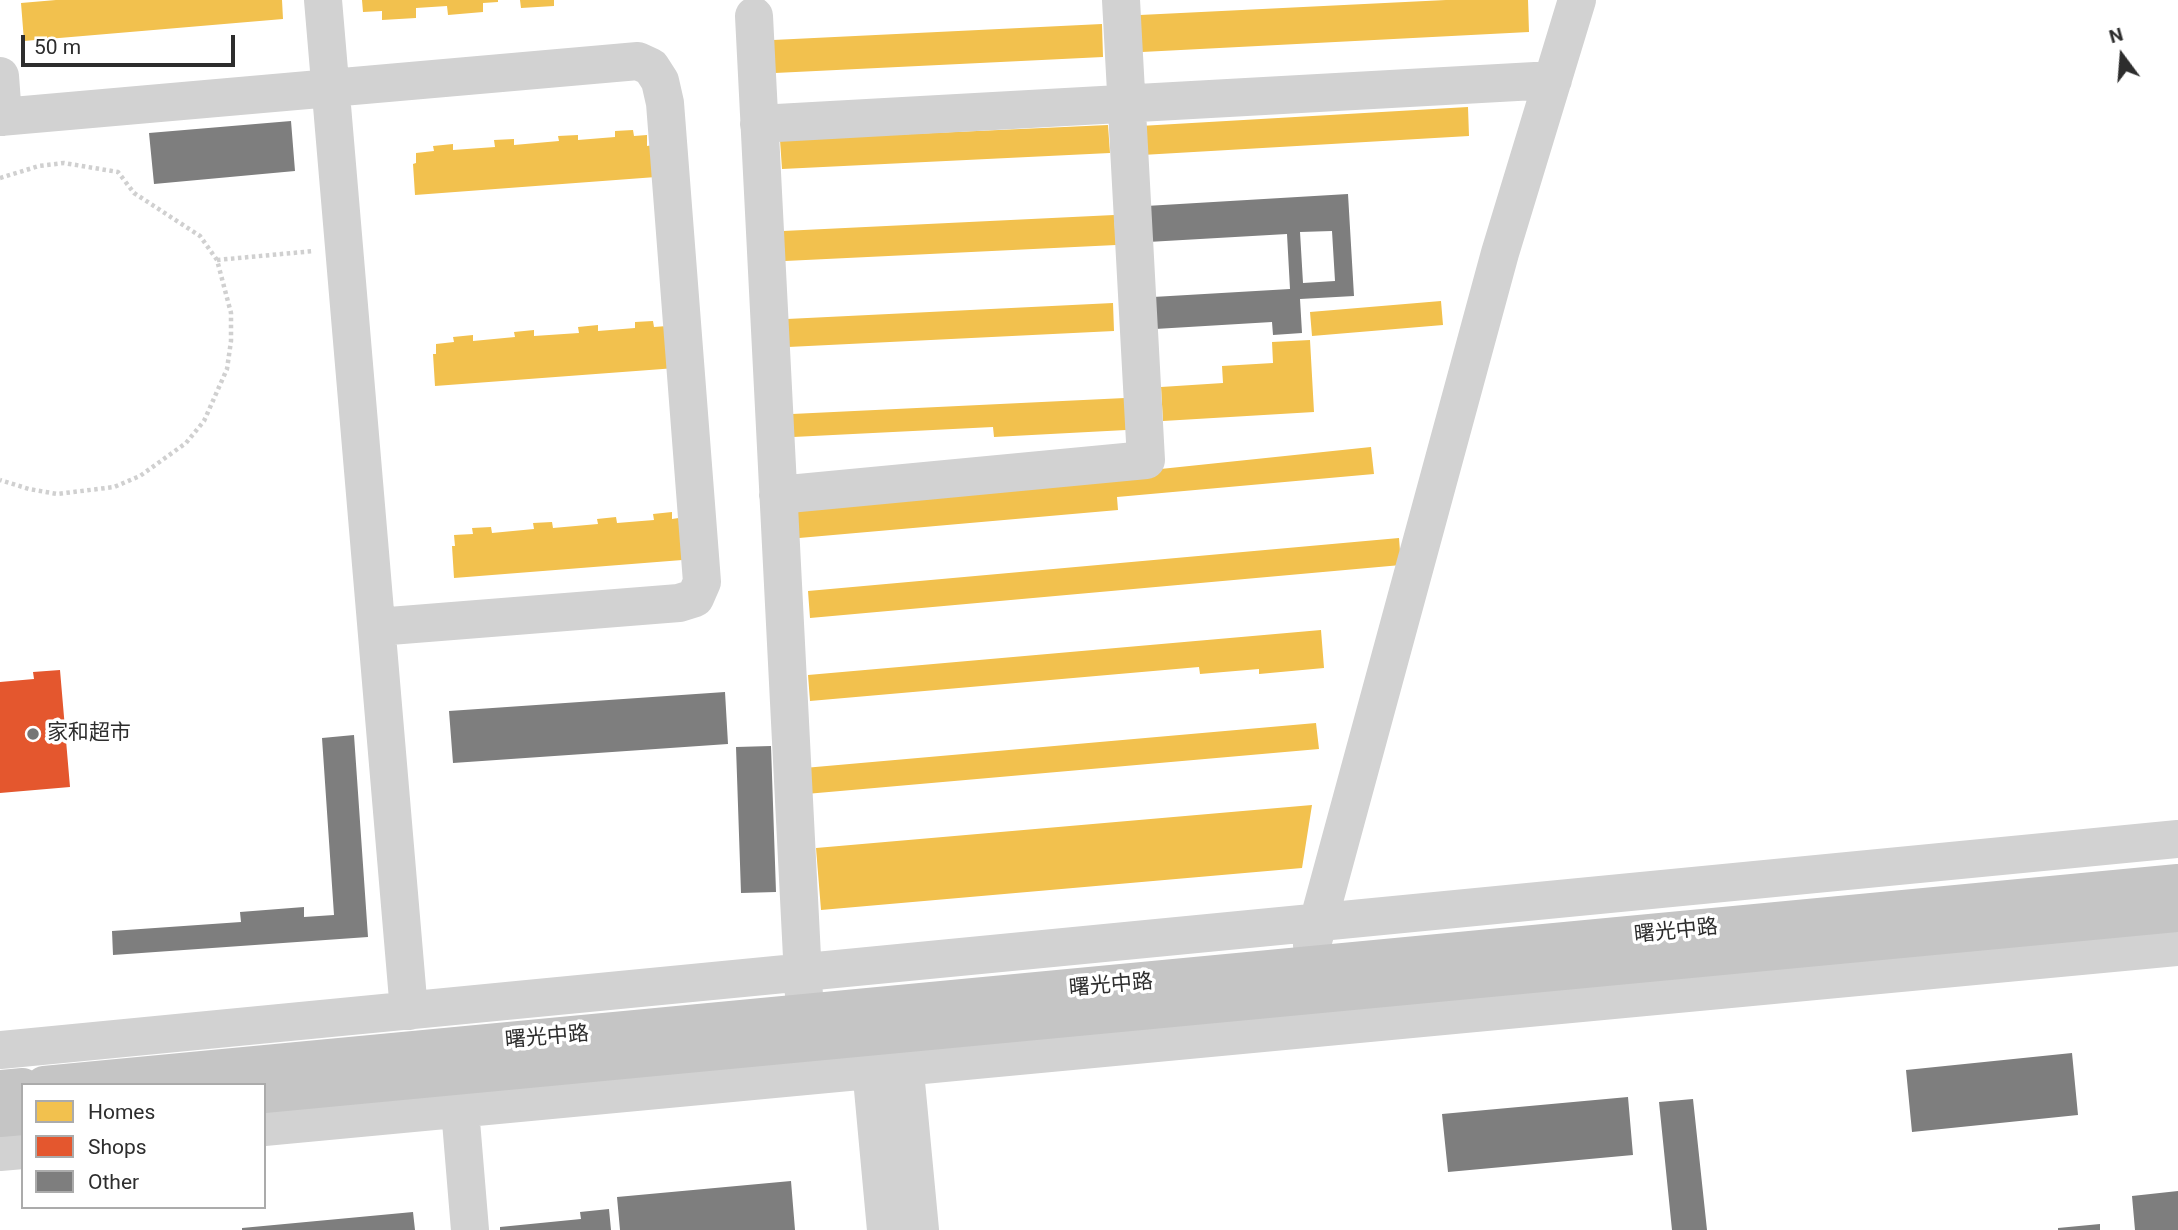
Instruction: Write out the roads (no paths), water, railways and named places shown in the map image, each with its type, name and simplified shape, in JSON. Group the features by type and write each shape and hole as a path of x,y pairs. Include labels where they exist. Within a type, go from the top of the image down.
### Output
{"main road":[{"name":"曙光中路","path":"65,1083 805,1014 885,1037 1307,968 2178,883"},
{"name":"曙光中路","path":"266,1094 458,1092 885,1037 2178,913"},
{"path":"0,1089 21,1087"},
{"path":"0,1118 21,1116"}],"street":[{"path":"323,0 410,1011"},
{"path":"778,495 1146,460 1121,0"},
{"path":"1307,968 1317,922 1500,253 1577,0"},
{"path":"754,16 805,1014"},
{"path":"0,76 2,117 638,61 652,67 660,81 665,103 702,582 695,598 679,603 377,627"},
{"path":"759,124 1553,80"},
{"path":"0,1050 2178,839"},
{"path":"885,1037 2178,947"},
{"path":"885,1037 886,1230"},
{"path":"885,1037 920,1230"},
{"path":"266,1127 458,1092 470,1230"},
{"path":"0,1152 21,1150"}],"place":[{"name":"家和超市","path":"33,734"}]}
